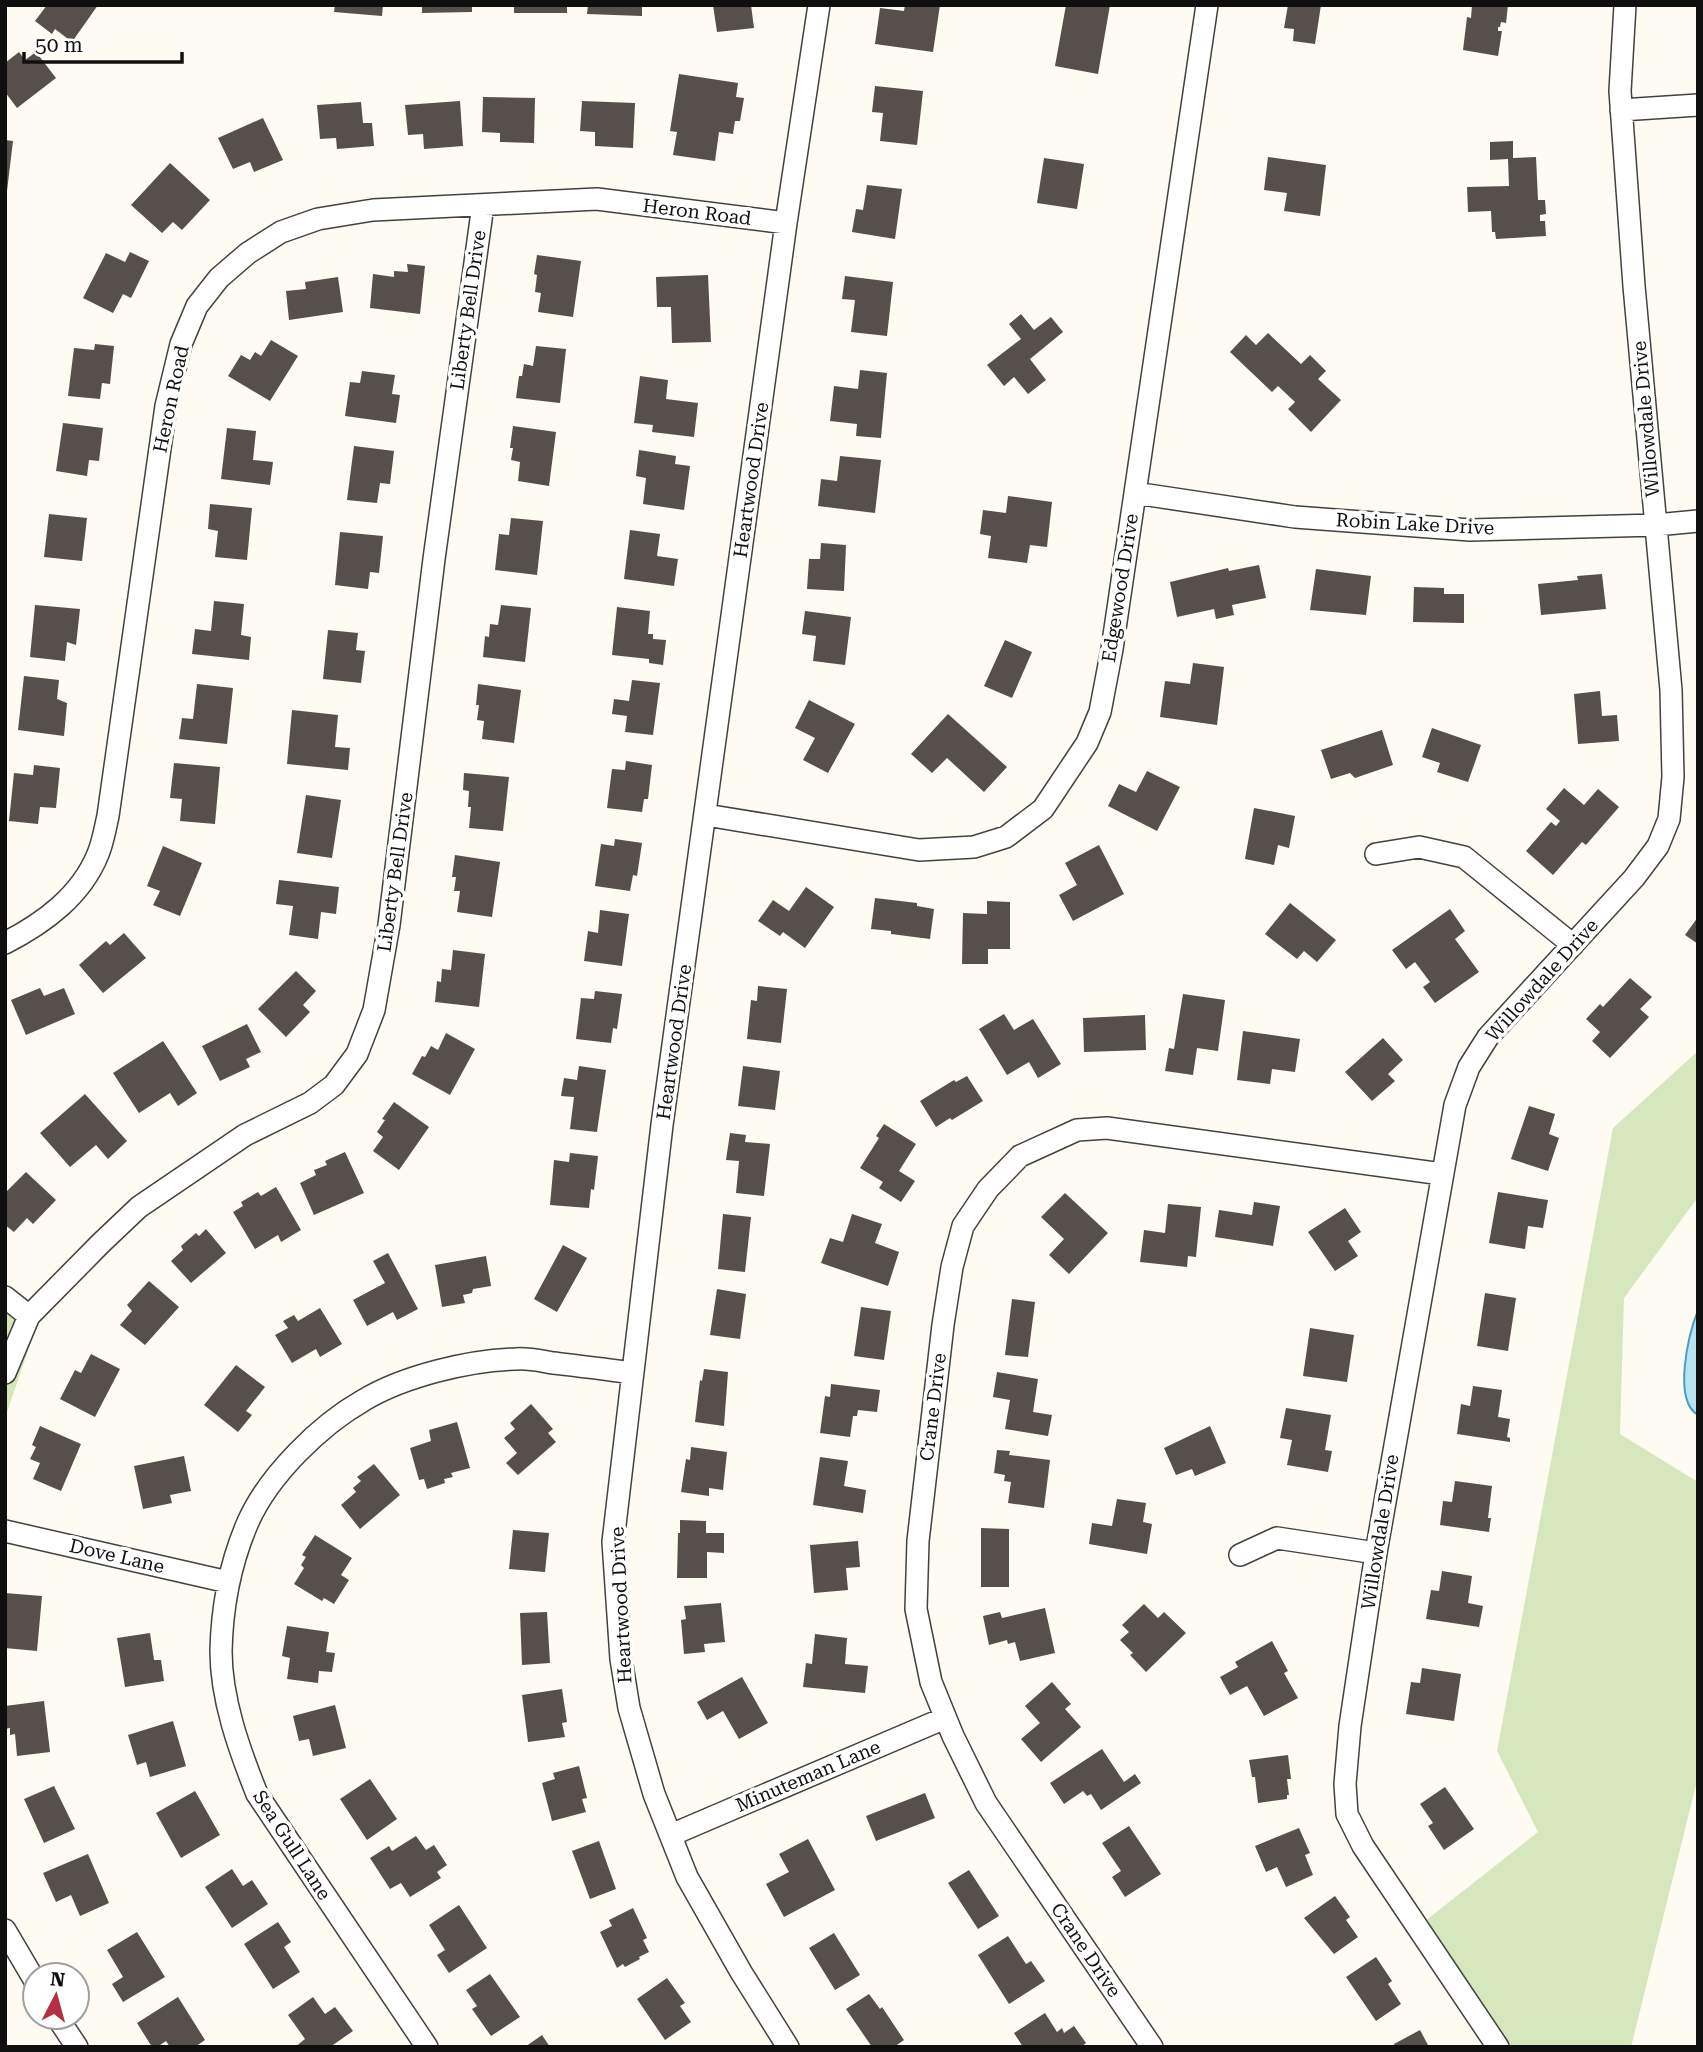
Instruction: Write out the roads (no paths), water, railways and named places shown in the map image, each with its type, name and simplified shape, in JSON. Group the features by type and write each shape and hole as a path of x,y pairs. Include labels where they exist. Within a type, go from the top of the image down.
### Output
{"street":[{"name":"Heartwood Drive","path":"788,2047 687,1877 654,1794 629,1708 621,1659 613,1542 662,1125 818,5"},
{"name":"Edgewood Drive","path":"706,815 919,849 974,848 1006,837 1043,810 1087,743 1100,712 1112,649 1207,5"},
{"name":"Willowdale Drive","path":"1497,2047 1363,1846 1348,1814 1345,1784 1350,1726 1376,1553 1455,1105 1469,1067 1488,1037 1634,878 1658,846 1669,819 1673,777 1671,690 1634,286 1621,110 1625,5"},
{"path":"1621,110 1698,105"},
{"name":"Heron Road","path":"5,943 53,914 78,888 98,854 108,817 166,406 181,344 197,306 219,278 248,253 281,232 373,210 597,199 786,223"},
{"name":"Liberty Bell Drive","path":"5,1373 29,1316 139,1207 245,1135 310,1104 334,1086 357,1054 374,1010 389,925 434,559 483,205"},
{"name":"Robin Lake Drive","path":"1135,493 1295,517 1470,530 1656,525 1698,521"},
{"path":"1376,854 1419,847 1464,856 1573,945"},
{"name":"Crane Drive","path":"1152,2047 986,1803 930,1682 916,1609 918,1541 943,1325 952,1268 963,1226 988,1189 1020,1156 1045,1142 1077,1130 1107,1128 1442,1174"},
{"path":"5,1297 29,1316"},
{"name":"Sea Gull Lane","path":"427,2047 257,1794 240,1751 227,1702 221,1652 228,1582 248,1521 291,1458 363,1400 440,1369 517,1359 632,1373"},
{"name":"Dove Lane","path":"5,1531 228,1582"},
{"path":"1240,1555 1277,1538 1376,1553"},
{"name":"Minuteman Lane","path":"670,1835 945,1718"},
{"path":"5,1930 23,1961"},
{"path":"66,2031 77,2047"}],"water":[{"path":"1698,1310 1698,1415 1690,1407 1684,1381 1687,1349"}]}
